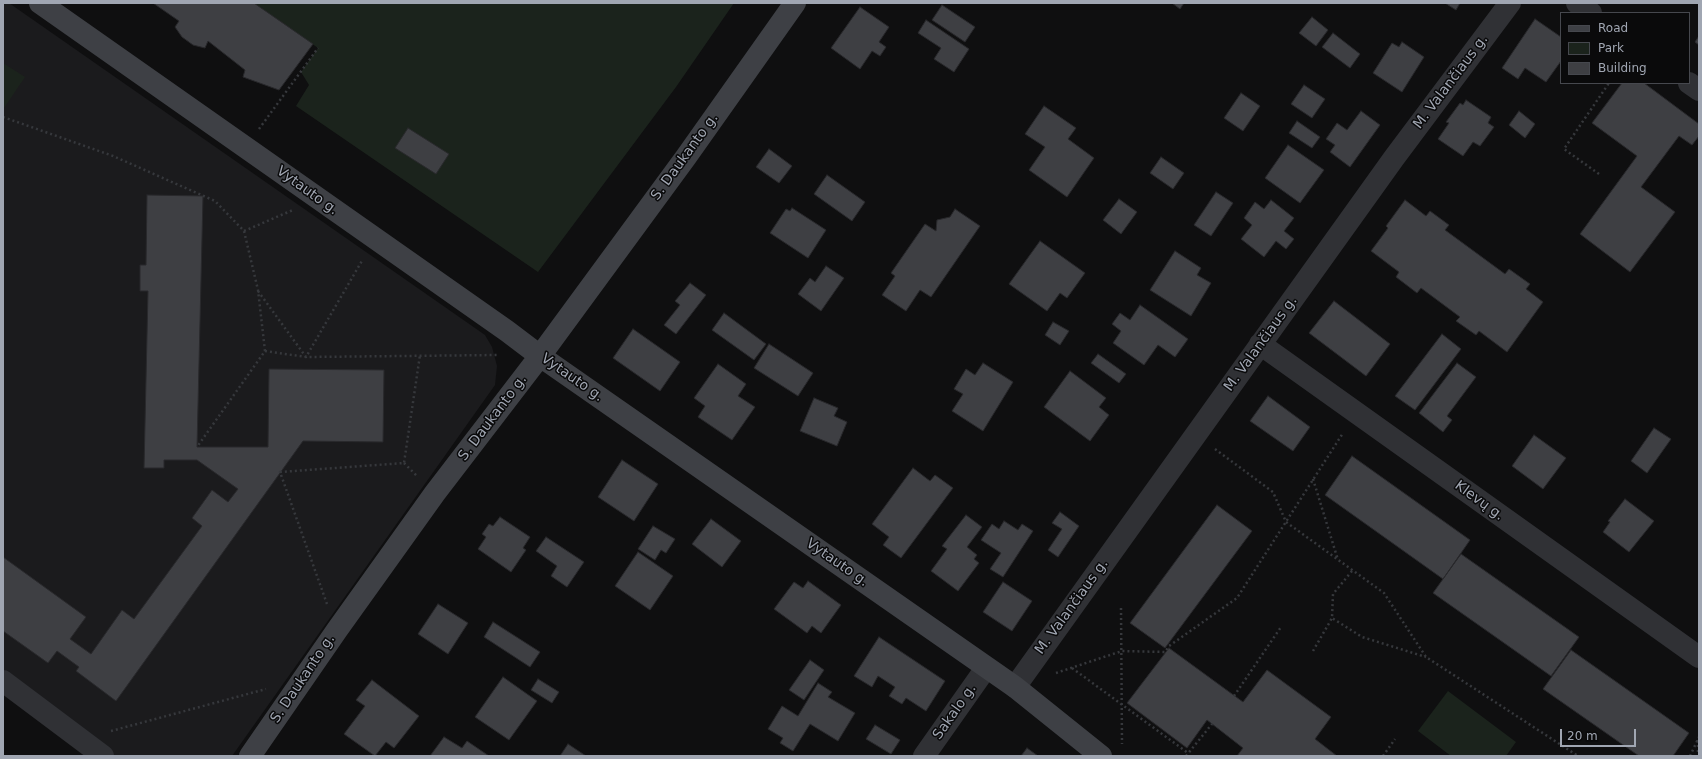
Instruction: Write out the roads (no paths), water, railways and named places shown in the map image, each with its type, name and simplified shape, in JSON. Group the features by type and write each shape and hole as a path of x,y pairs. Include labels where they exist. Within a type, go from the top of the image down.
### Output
{"main road":[{"name":"Vytauto g.","path":"40,3 246,147 318,200 507,331 540,356 1015,687 1101,756"},
{"name":"S. Daukanto g.","path":"250,756 336,630 435,493 540,356 686,157 795,3"}],"street":[{"name":"M. Valančiaus g.","path":"1015,687 1394,158 1510,3"},
{"path":"1577,3 1590,12"},
{"path":"1690,84 1699,90"},
{"name":"Klevų g.","path":"1260,344 1699,657"},
{"name":"Sakalo g.","path":"924,756 986,668"},
{"path":"3,680 103,756"}]}
